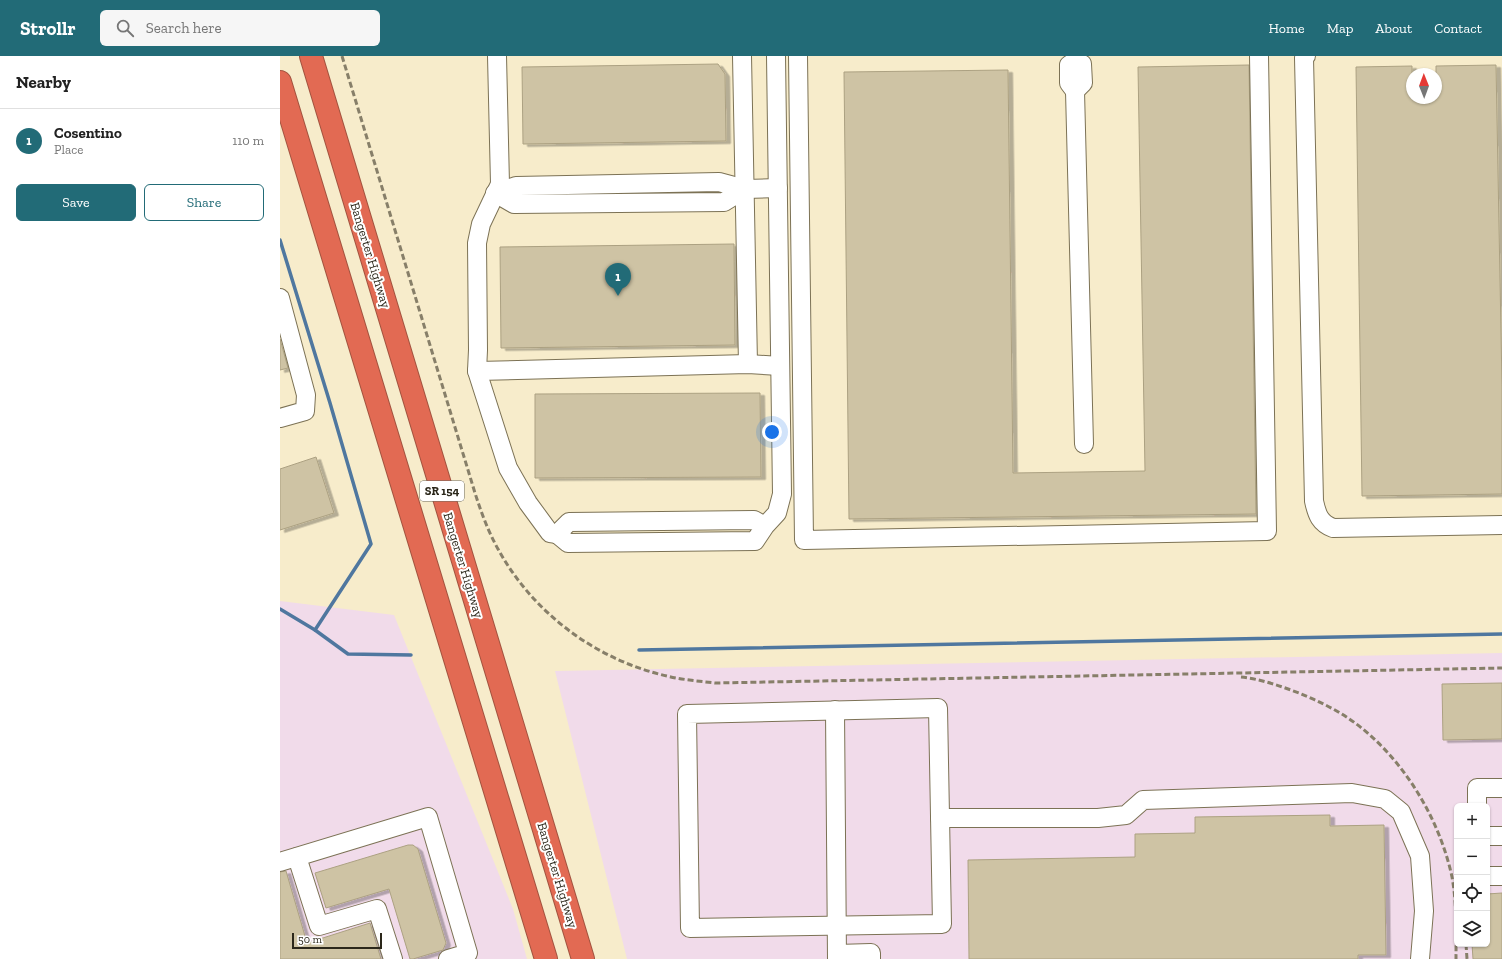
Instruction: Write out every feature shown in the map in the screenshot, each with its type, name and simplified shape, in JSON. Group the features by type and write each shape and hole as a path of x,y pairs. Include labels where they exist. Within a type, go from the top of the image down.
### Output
{"highway":[{"name":"Bangerter Highway","path":"311,56 583,959"},
{"name":"SR 154","path":"280,82 546,959"}],"lane":[{"path":"497,56 500,184 481,224 477,243 478,350 476,371 508,468 536,515 550,532 557,534 569,522 754,520 765,526 777,513 782,494 776,56"},
{"path":"742,56 748,364"},
{"path":"798,56 804,540 1267,531 1259,56"},
{"path":"1306,56 1304,58 1314,501 1320,520 1325,525 1333,528 1502,525"},
{"path":"1075,59 1069,65 1069,83 1075,91 1084,444"},
{"path":"495,193 516,186 703,182 718,182 745,189 778,188"},
{"path":"280,298 306,395 305,411 280,418"},
{"path":"476,371 748,364 780,366"},
{"path":"938,708 942,924 690,928 687,714 835,710 938,708"},
{"path":"835,710 837,957 871,953 871,959"},
{"path":"1477,803 1477,788 1502,788"},
{"path":"940,818 1098,818 1126,815 1143,800 1352,793 1385,799 1401,812 1420,856 1424,911 1420,959"},
{"path":"393,959 377,908 319,926 288,859 428,817 468,953 448,959"},
{"path":"1490,836 1502,836"},
{"path":"1490,876 1502,876"}],"shaded area":[{"path":"280,601 394,615 513,909 527,959 280,959"},
{"path":"1502,653 1502,959 627,959 555,671"}],"building":[{"path":"718,64 725,74 726,141 523,144 522,67"},
{"path":"1249,65 1256,514 849,519 844,72 1008,70 1013,473 1145,471 1138,67"},
{"path":"1496,65 1502,386 1502,494 1362,496 1356,67 1412,66 1412,68 1406,68 1406,104 1442,104 1442,68 1436,68 1436,66"},
{"path":"734,244 735,345 501,348 500,247"},
{"path":"280,339 288,368 280,370"},
{"path":"760,393 761,477 535,478 535,394"},
{"path":"316,457 334,513 280,530 280,469"},
{"path":"1502,683 1502,739 1443,740 1442,684"},
{"path":"1330,815 1330,826 1384,825 1386,955 1358,955 1358,959 969,959 968,860 1135,857 1135,834 1195,833 1195,817"},
{"path":"408,845 413,845 418,849 446,943 443,950 413,959 410,959 389,889 326,908 315,873"},
{"path":"286,871 307,943 370,923 381,959 280,959 280,872"},
{"path":"1502,893 1502,959 1473,959 1472,947 1490,947 1490,894"}],"waterway":[{"path":"280,240 371,544 315,630"},
{"path":"280,609 315,630 348,654 411,655"},
{"path":"639,650 1502,634"}],"railway":[{"path":"342,56 482,514 498,549 512,572 529,594 548,613 592,646 641,669 667,676 715,683 1502,668"},
{"path":"1241,677 1263,681 1285,688 1324,704 1348,718 1367,732 1400,768 1415,788 1427,809 1438,831 1446,854 1455,897 1456,959"},
{"path":"1466,947 1467,959"}],"place":[{"name":"Cosentino","path":"618,296"}]}
